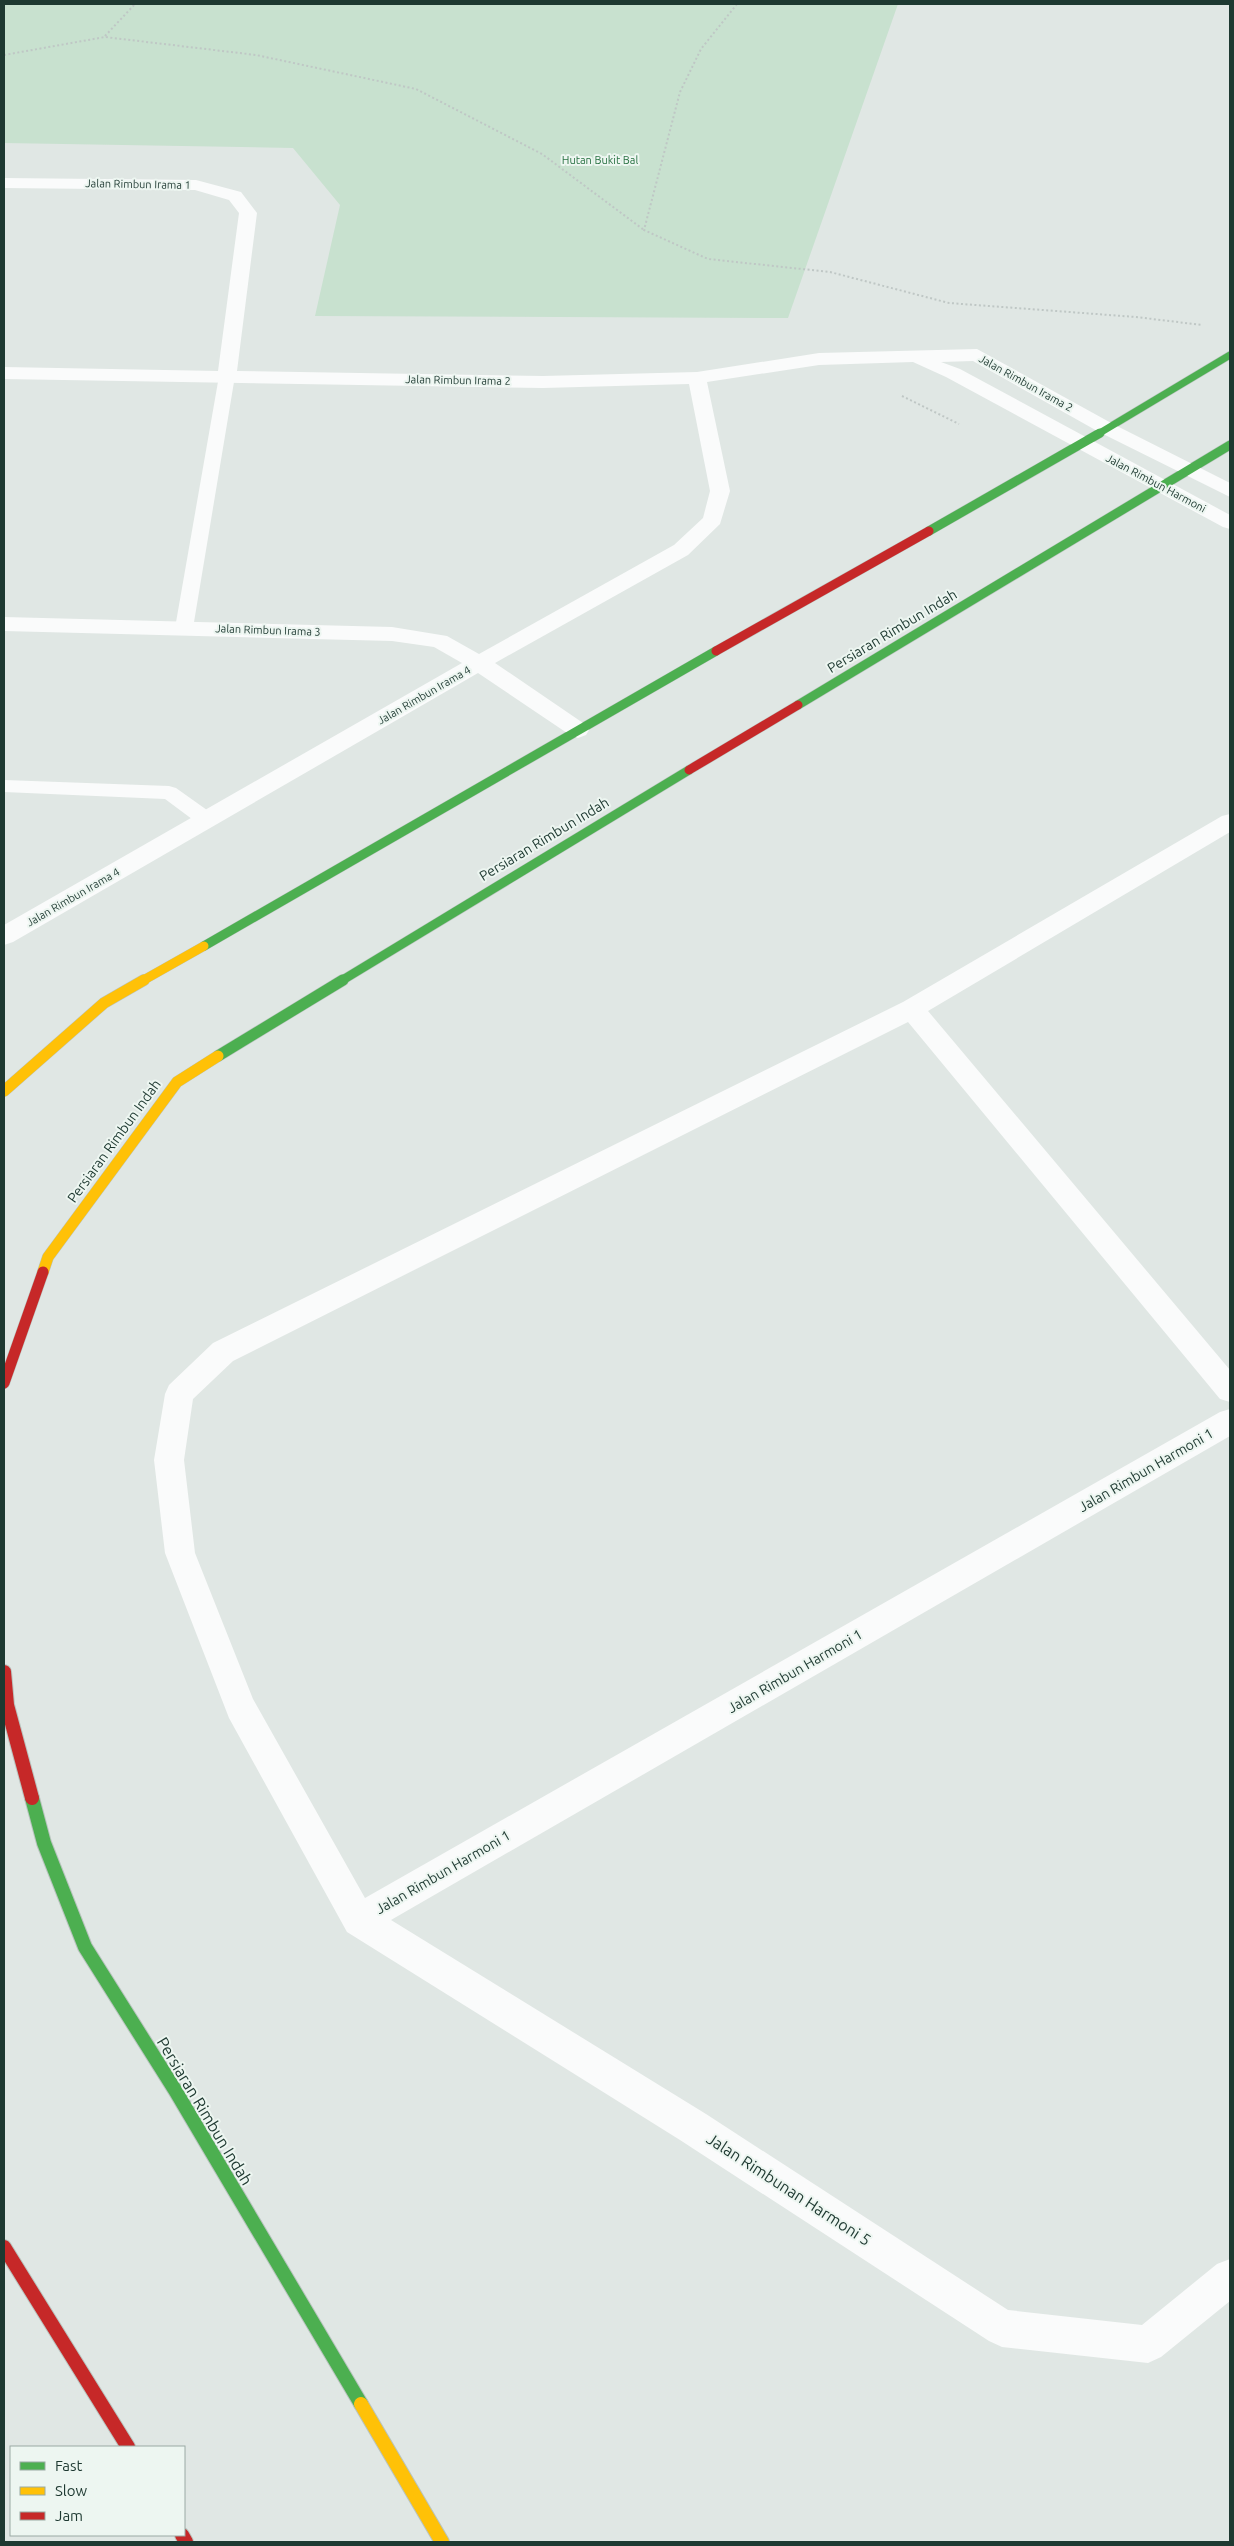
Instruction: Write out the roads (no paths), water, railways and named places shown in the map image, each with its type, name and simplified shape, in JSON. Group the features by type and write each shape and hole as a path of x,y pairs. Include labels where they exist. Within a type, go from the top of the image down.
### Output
{"street":[{"name":"Jalan Rimbun Irama 1","path":"4,183 196,185 235,196 248,213 227,376"},
{"name":"Jalan Rimbun Irama 2","path":"4,373 543,382 697,378 819,359 977,355 1106,428"},
{"path":"4,1091 104,1003 578,730 1081,444 1230,355"},
{"name":"Jalan Rimbun Irama 2","path":"912,357 954,373 1081,444"},
{"name":"Jalan Rimbun Irama 4","path":"4,936 478,663 681,550 713,520 720,490 697,378"},
{"name":"Jalan Rimbun Harmoni","path":"1106,428 1230,491"},
{"name":"Jalan Rimbun Harmoni","path":"1081,444 1164,486 1230,523"},
{"name":"Persiaran Rimbun Indah","path":"4,1383 48,1257 176,1082 385,952 1230,445"},
{"name":"Jalan Rimbun Irama 3","path":"4,624 392,634 439,641 478,663 578,730"},
{"path":"359,1920 240,1707 180,1553 170,1460 179,1394 223,1352 912,1009 1230,822"},
{"path":"912,1009 1230,1390"},
{"name":"Jalan Rimbun Harmoni 1","path":"359,1920 1230,1421"},
{"name":"Persiaran Rimbun Indah","path":"4,1672 6,1705 44,1843 85,1947 175,2090 442,2542"},
{"name":"Jalan Rimbunan Harmoni 5","path":"359,1920 693,2127 1002,2328 1148,2344 1230,2277"},
{"path":"4,2247 127,2446"}],"lane":[{"path":"184,628 227,376"},
{"path":"4,786 169,793 206,820"}],"park label":[{"name":"Hutan Bukit Bal","path":"600,160"}]}
